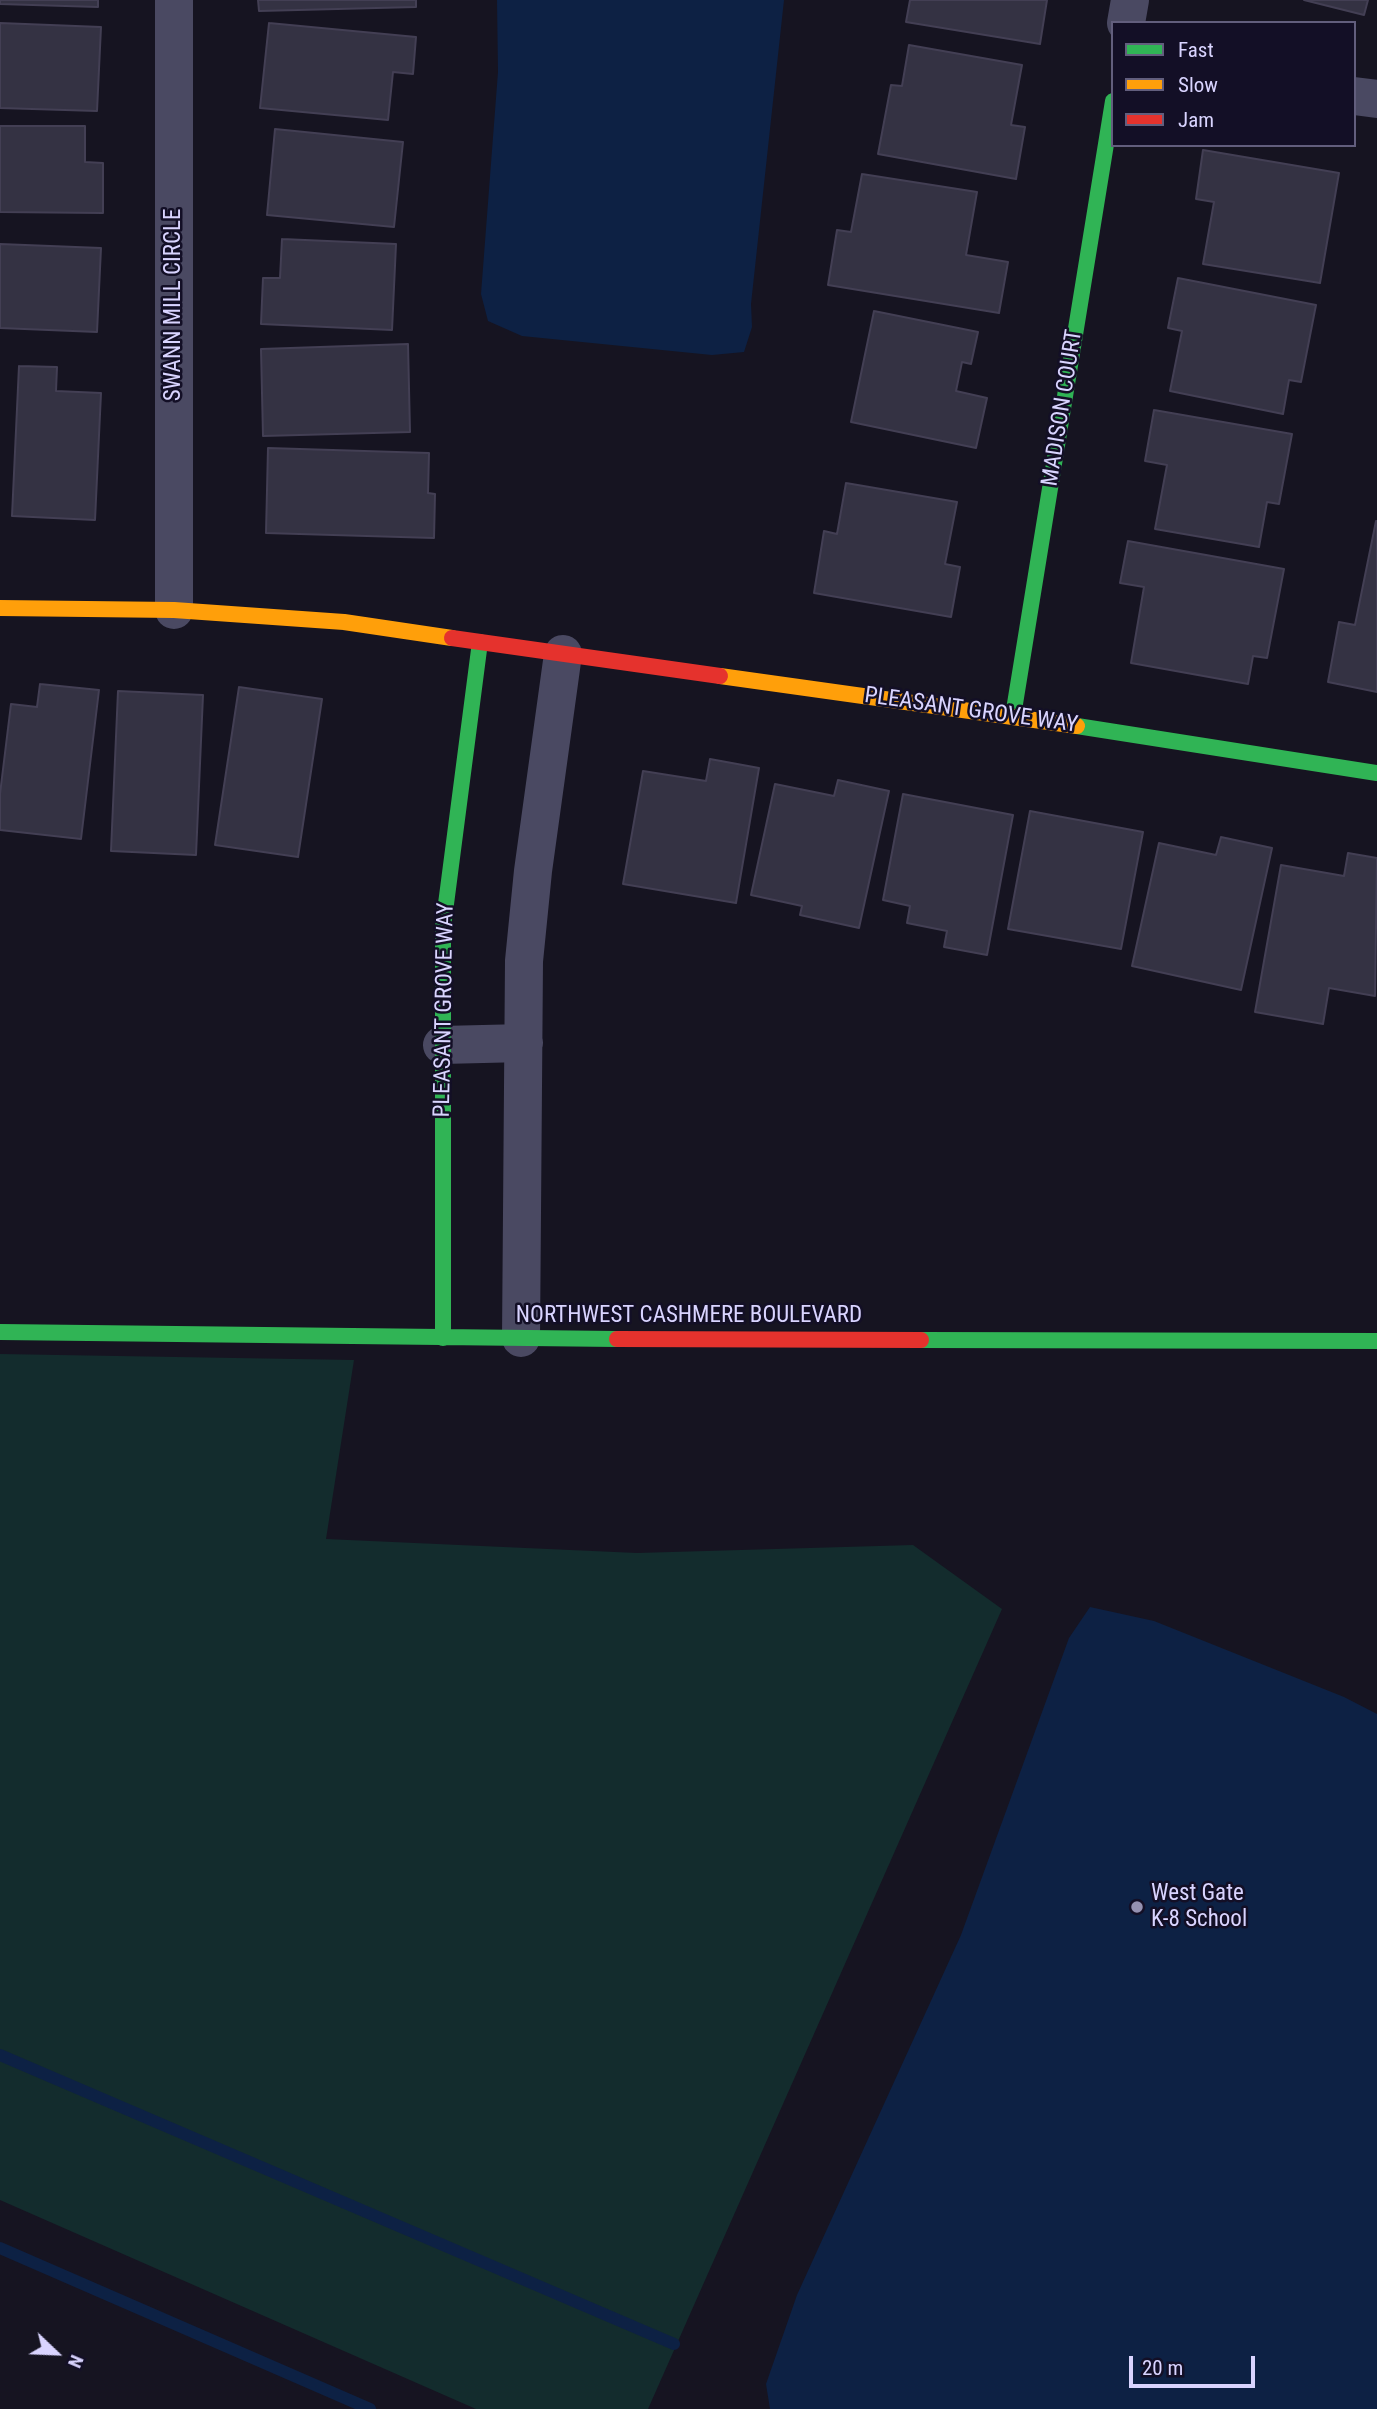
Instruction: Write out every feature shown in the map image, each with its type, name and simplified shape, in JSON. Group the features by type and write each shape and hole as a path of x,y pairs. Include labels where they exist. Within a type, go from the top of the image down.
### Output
{"street":[{"name":"SWANN MILL CIRCLE","path":"174,0 174,610"},
{"path":"1126,21 1130,0"},
{"path":"1356,96 1377,99"},
{"name":"MADISON COURT","path":"1013,716 1111,113"},
{"name":"PLEASANT GROVE WAY","path":"0,608 174,610 344,622 1013,716 1377,773"},
{"name":"PLEASANT GROVE WAY","path":"443,1338 443,927 480,642"},
{"path":"521,1338 524,961 533,871 563,654"},
{"path":"442,1045 524,1043"},
{"name":"NORTHWEST CASHMERE BOULEVARD","path":"0,1332 443,1338 1377,1341"}],"green space":[{"path":"0,1354 354,1360 326,1539 637,1553 913,1545 1002,1609 648,2409 476,2409 0,2200"}],"water":[{"path":"497,0 784,0 751,304 752,327 744,352 712,355 522,336 488,321 481,294 498,72"},
{"name":"West Gate K-8 School","path":"1090,1607 1154,1621 1344,1697 1377,1714 1377,2409 770,2409 766,2384 797,2295 961,1935 1069,1638"}],"building":[{"path":"0,0 98,0 98,7 0,4"},
{"path":"258,0 416,0 416,7 259,11"},
{"path":"910,0 1047,0 1040,44 906,22"},
{"path":"1304,0 1368,0 1364,15"},
{"path":"0,23 101,27 97,111 0,108"},
{"path":"269,23 416,37 413,74 393,72 388,120 260,108"},
{"path":"909,45 1022,65 1011,125 1025,127 1016,179 878,154 891,85 902,86"},
{"path":"0,126 85,126 85,162 103,163 103,213 0,212"},
{"path":"275,129 403,142 394,227 267,215"},
{"path":"1203,150 1339,173 1320,283 1203,264 1214,202 1196,199"},
{"path":"862,174 977,192 966,255 1008,262 999,313 828,285 837,230 851,232"},
{"path":"282,239 396,244 392,330 261,324 263,278 280,278"},
{"path":"0,244 101,248 97,332 0,328"},
{"path":"1178,278 1316,305 1301,382 1289,380 1283,414 1170,391 1182,331 1168,328"},
{"path":"874,311 978,332 971,364 962,362 956,391 987,398 976,448 851,422"},
{"path":"408,344 410,432 263,436 261,349"},
{"path":"19,366 57,367 56,391 101,393 95,520 12,516"},
{"path":"1154,410 1292,434 1279,504 1267,502 1259,547 1155,529 1167,465 1145,461"},
{"path":"268,448 429,453 428,493 435,494 434,538 266,533"},
{"path":"846,483 957,502 945,564 960,567 951,617 814,593 824,531 837,534"},
{"path":"1376,521 1377,692 1328,682 1339,622 1355,625"},
{"path":"1128,541 1284,569 1267,658 1253,656 1248,684 1131,663 1144,587 1120,583"},
{"path":"40,684 99,690 81,839 0,830 0,794 11,704 37,707"},
{"path":"239,687 322,699 298,857 215,845"},
{"path":"118,691 203,695 196,855 111,851"},
{"path":"710,759 759,768 736,903 623,884 643,771 706,781"},
{"path":"838,780 889,791 859,928 800,915 802,906 751,895 775,784 834,796"},
{"path":"903,794 1013,815 987,955 944,947 947,931 907,923 910,906 883,900"},
{"path":"1030,811 1143,832 1121,949 1008,929"},
{"path":"1221,837 1272,848 1241,990 1132,966 1159,843 1216,855"},
{"path":"1348,853 1377,858 1375,996 1329,988 1323,1024 1255,1012 1281,865 1344,876"}],"waterway":[{"path":"0,2055 674,2344"},
{"path":"0,2248 370,2409"}],"traffic: fast":[{"path":"1013,716 1111,113"},
{"path":"443,1338 443,927 480,642"},
{"path":"1077,726 1377,773"},
{"path":"0,1332 617,1339"},
{"path":"921,1340 1377,1341"}],"traffic: slow":[{"path":"0,608 174,610 344,622 452,638"},
{"path":"720,676 1077,726"}],"traffic: jam":[{"path":"452,638 720,676"},
{"path":"617,1339 921,1340"}],"place":[{"name":"West Gate K-8 School","path":"1137,1907"}]}
